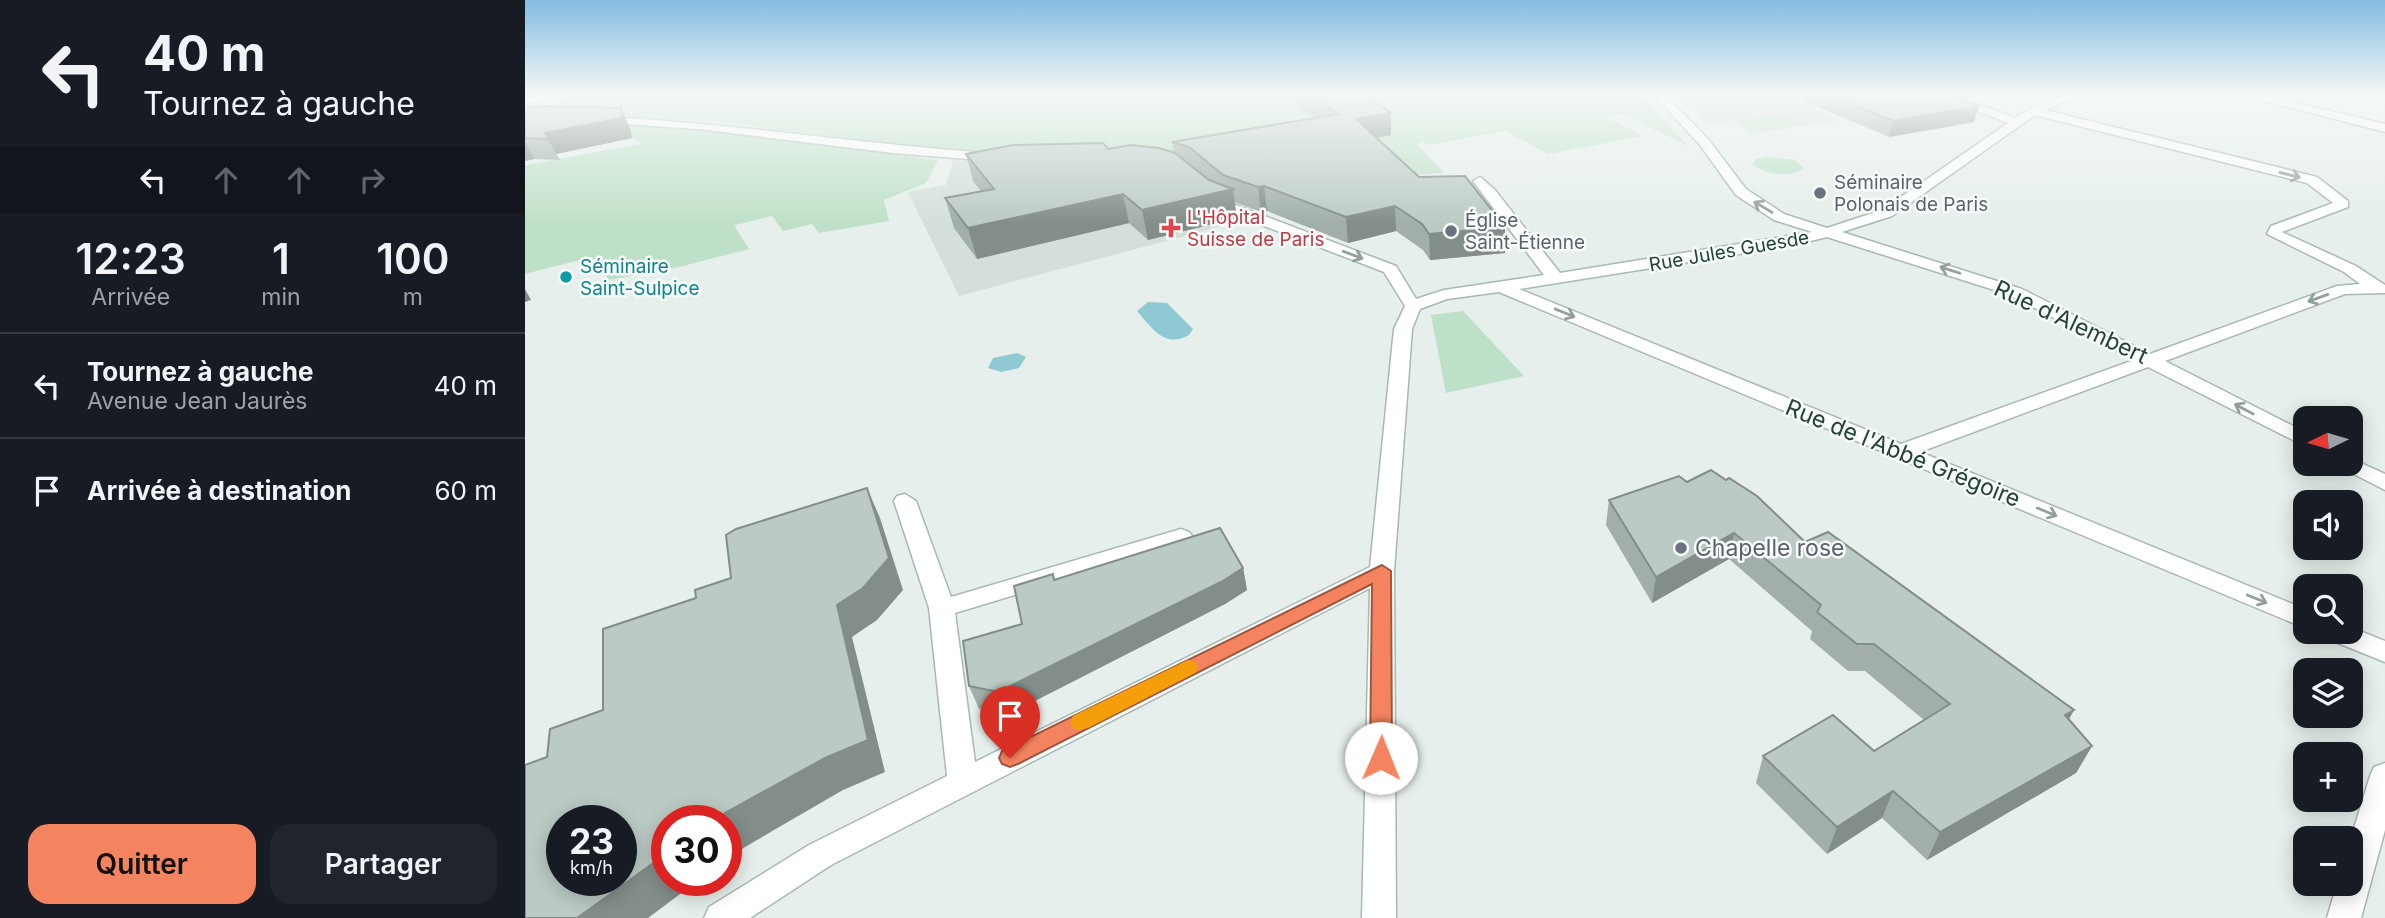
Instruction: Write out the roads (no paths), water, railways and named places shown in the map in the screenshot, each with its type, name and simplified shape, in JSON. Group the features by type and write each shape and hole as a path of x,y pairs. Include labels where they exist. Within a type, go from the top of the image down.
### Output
{"street":[{"path":"794,138 836,144 1012,158"},
{"name":"Rue d'Alembert","path":"1700,138 1741,192 1792,223 2016,292 2293,434"},
{"name":"Rue Jules Guesde","path":"1413,306 1444,295 1790,242 1825,233 1887,213 1996,138"},
{"path":"2142,138 2312,180 2343,204 2276,229 2274,234 2350,269 2381,289"},
{"path":"1480,181 1556,279"},
{"path":"1203,190 1220,204 1390,270 1400,276 1406,298 1413,306 1403,329 1382,571 1379,918"},
{"name":"Rue de l'Abbé Grégoire","path":"1501,287 2293,614"},
{"path":"1900,452 2343,289 2381,289"},
{"path":"2363,471 2385,483"},
{"path":"905,501 942,608 963,782"},
{"path":"942,608 1181,537"},
{"path":"721,918 820,855 1382,571"},
{"path":"2363,643 2385,652"},
{"path":"2344,918 2385,776"}],"water":[{"path":"1148,302 1167,303 1193,329 1189,335 1173,340 1160,335 1137,311"},
{"path":"1017,353 1026,357 1019,368 1001,372 988,368 993,358"}],"place":[{"name":"Séminaire Polonais de Paris","path":"1820,193"},
{"name":"L'Hôpital Suisse de Paris","path":"1171,228"},
{"name":"Église Saint-Étienne","path":"1451,231"},
{"name":"Séminaire Saint-Sulpice","path":"566,277"},
{"name":"Chapelle rose","path":"1681,548"}]}
